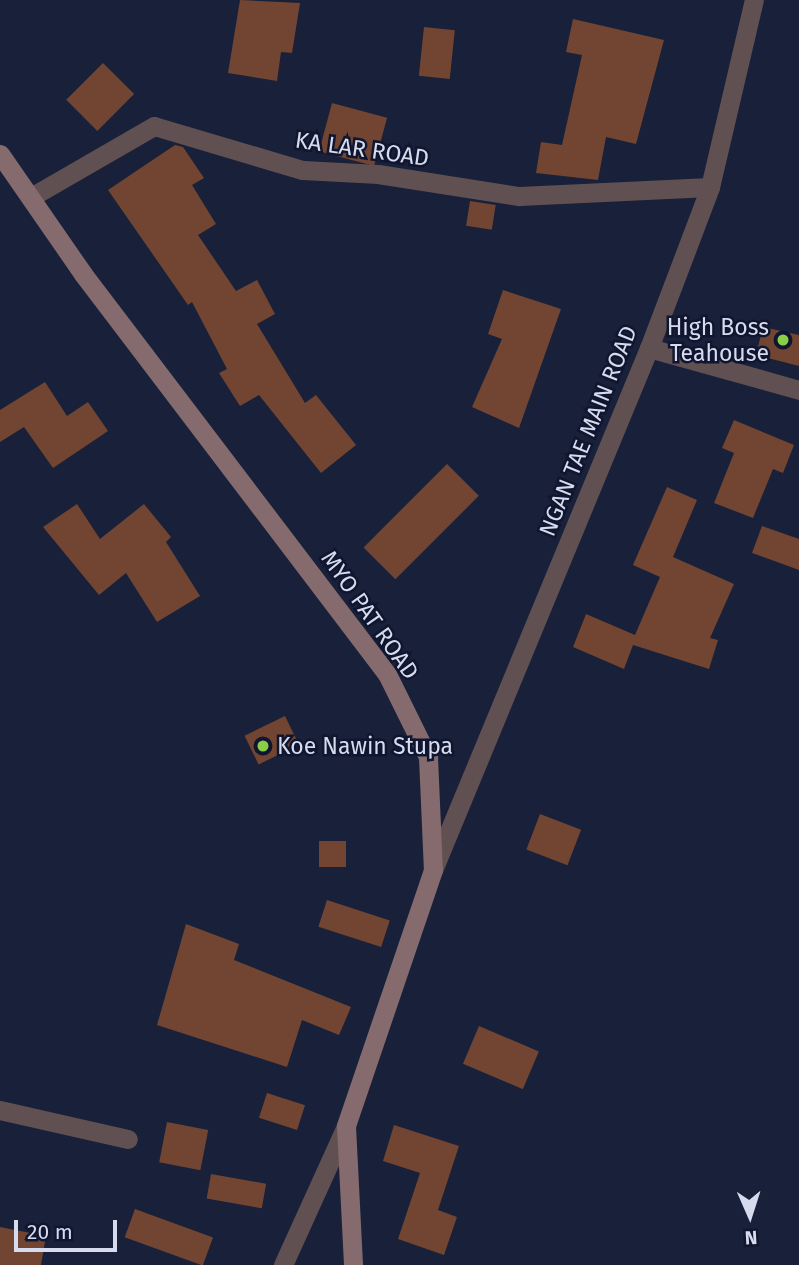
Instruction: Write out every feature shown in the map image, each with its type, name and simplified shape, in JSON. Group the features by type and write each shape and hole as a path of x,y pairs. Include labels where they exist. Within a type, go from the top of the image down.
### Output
{"main road":[{"name":"MYO PAT ROAD","path":"0,154 387,674 428,757 433,870 346,1126 354,1265"}],"street":[{"name":"NGAN TAE MAIN ROAD","path":"433,870 649,348 709,187 754,0"},
{"name":"KA LAR ROAD","path":"31,197 154,126 303,170 378,174 519,196 709,187"},
{"path":"649,348 799,390"},
{"path":"0,1110 128,1139"},
{"path":"283,1265 346,1126"}],"building":[{"path":"240,0 300,3 292,53 281,52 277,81 228,73"},
{"path":"573,19 664,40 636,144 606,137 598,180 536,173 541,142 562,145 582,55 566,52"},
{"path":"424,27 455,30 450,79 419,76"},
{"path":"103,63 134,94 97,131 66,100"},
{"path":"332,103 387,118 374,166 319,151"},
{"path":"175,145 183,147 204,178 192,185 216,224 198,235 236,291 257,280 275,314 257,324 305,403 316,395 356,445 321,473 259,395 240,406 219,373 227,369 192,302 188,305 108,190"},
{"path":"470,201 496,205 492,230 466,226"},
{"path":"503,290 561,309 519,428 472,407 502,339 488,334"},
{"path":"763,327 799,335 799,366 756,355"},
{"path":"45,382 67,416 88,402 108,431 53,468 24,427 0,442 0,410"},
{"path":"734,420 794,445 783,473 773,469 753,518 714,503 734,453 722,448"},
{"path":"447,464 479,496 395,579 364,547"},
{"path":"667,487 697,500 673,557 734,584 710,638 718,640 709,669 633,645 624,669 573,647 586,614 635,635 660,577 633,565"},
{"path":"77,504 100,539 144,504 171,537 166,542 200,596 157,622 126,573 99,595 43,527"},
{"path":"762,526 799,539 799,570 752,553"},
{"path":"285,716 299,745 259,764 245,736"},
{"path":"540,814 581,830 567,865 526,849"},
{"path":"319,841 346,841 346,867 319,867"},
{"path":"327,900 390,920 381,947 318,927"},
{"path":"186,924 239,944 234,960 351,1007 339,1035 302,1020 287,1067 157,1025"},
{"path":"479,1026 539,1051 523,1089 463,1064"},
{"path":"267,1093 305,1105 297,1130 259,1118"},
{"path":"167,1122 208,1130 200,1170 159,1162"},
{"path":"394,1125 459,1146 438,1210 457,1217 444,1255 398,1239 420,1173 383,1161"},
{"path":"211,1174 266,1184 262,1208 207,1199"},
{"path":"135,1209 213,1237 201,1265 125,1237"},
{"path":"0,1227 46,1236 41,1265 0,1265"}],"place":[{"name":"High Boss Teahouse","path":"783,340"},
{"name":"Koe Nawin Stupa","path":"263,746"}]}
